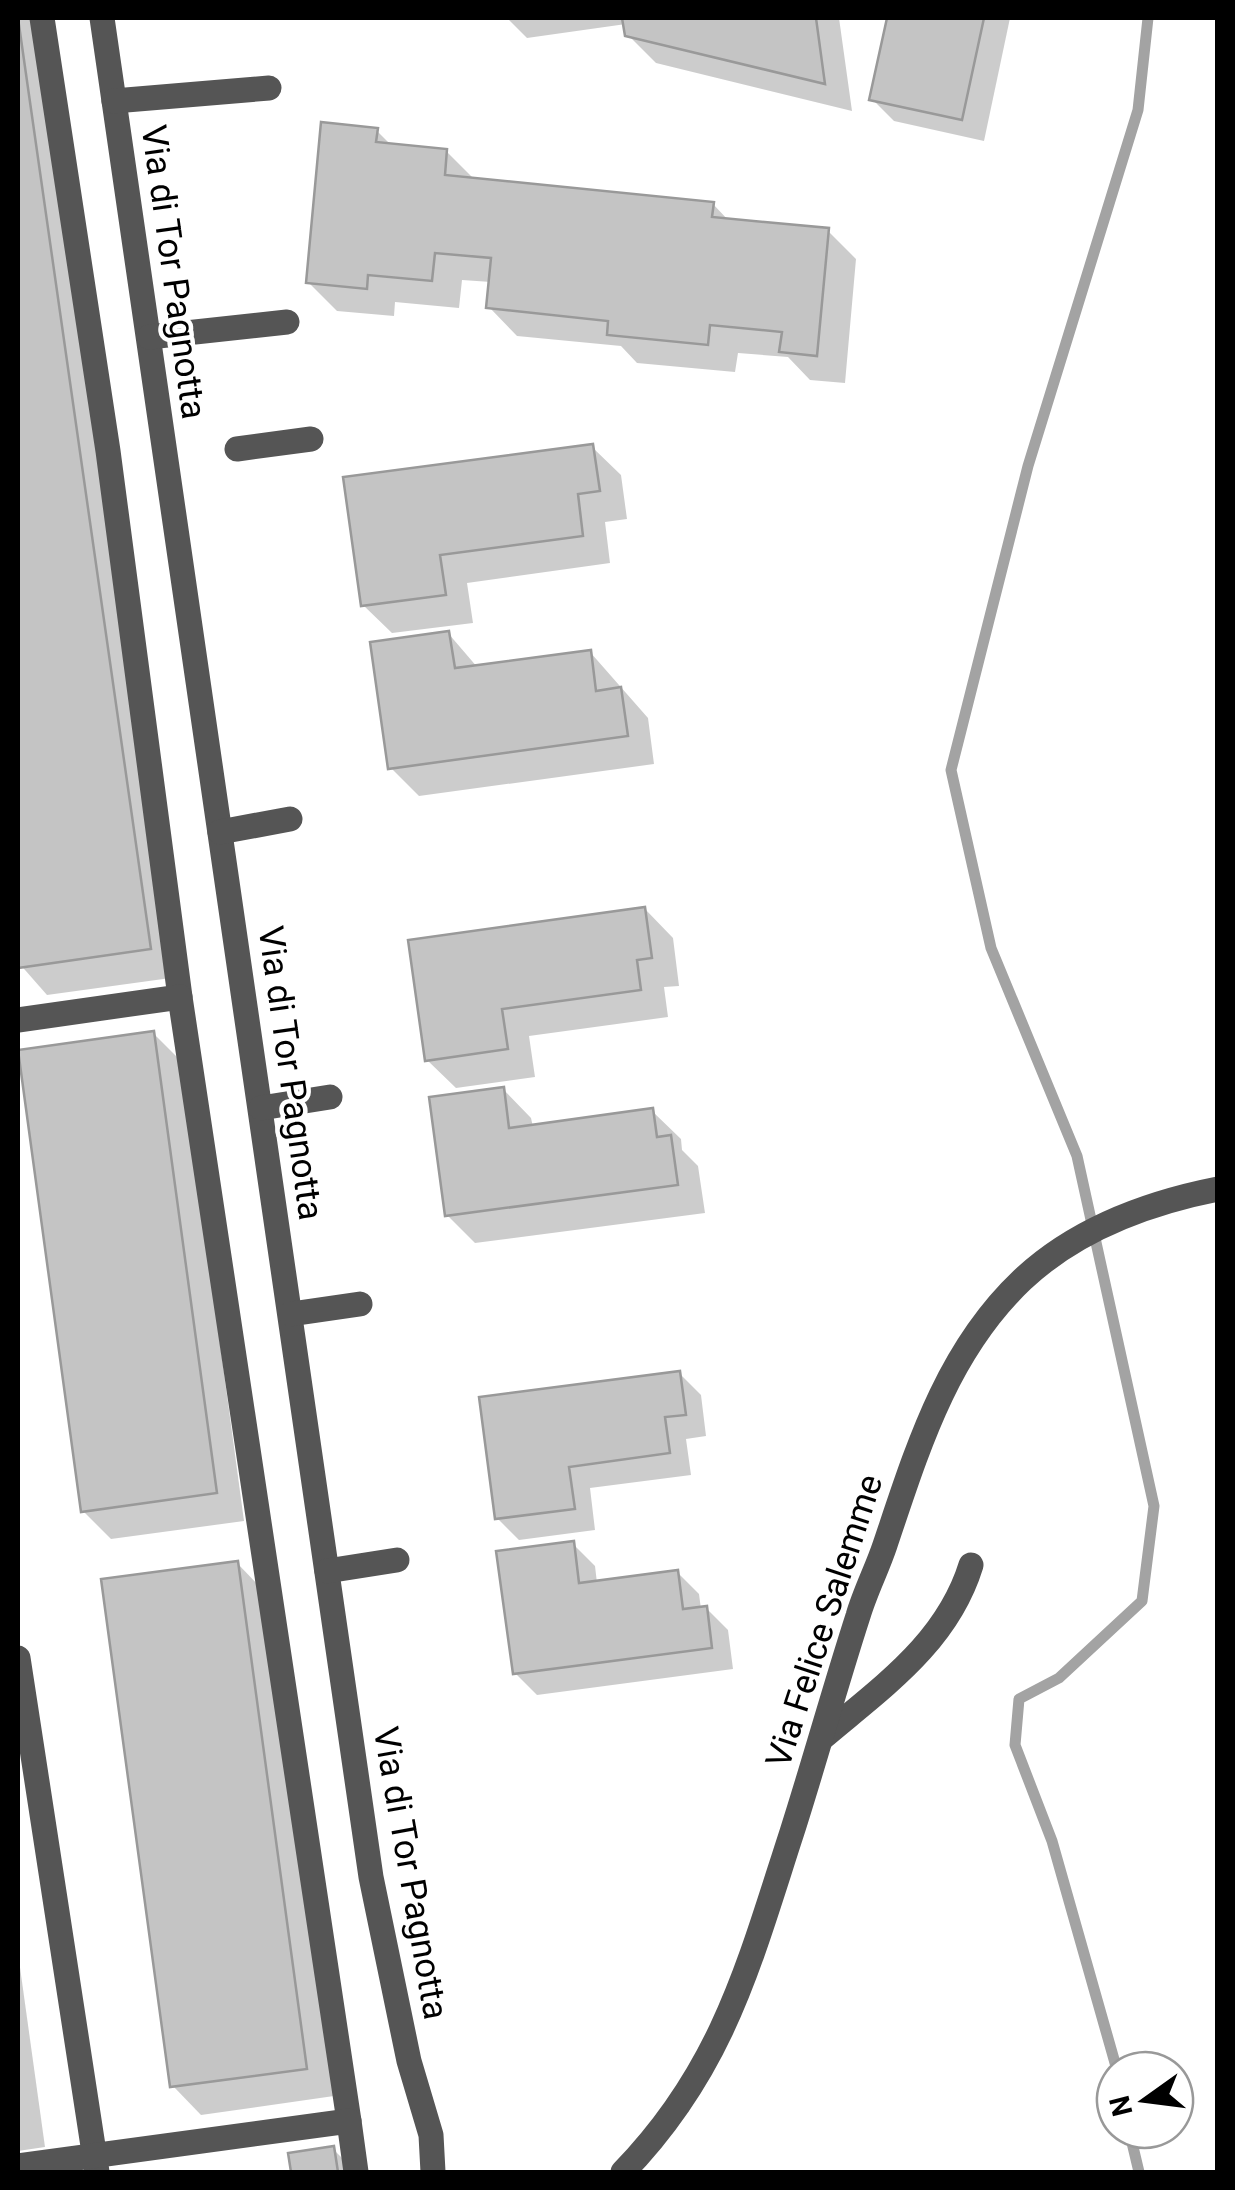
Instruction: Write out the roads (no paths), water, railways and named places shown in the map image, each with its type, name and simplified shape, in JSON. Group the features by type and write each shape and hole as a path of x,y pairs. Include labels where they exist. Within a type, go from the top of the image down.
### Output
{"street":[{"path":"42,18 108,451 180,997 356,2172"},
{"name":"Via di Tor Pagnotta","path":"102,18 371,1876 409,2061 431,2135 433,2172"},
{"path":"114,101 269,88"},
{"path":"148,338 287,322"},
{"path":"237,449 311,439"},
{"path":"220,832 290,820"},
{"path":"18,1020 180,997"},
{"path":"261,1108 330,1097"},
{"name":"Via Felice Salemme","path":"623,2172 682,2103 719,2042 737,2002 858,1612 948,1377 983,1324 1021,1281 1079,1238 1110,1222 1212,1186"},
{"path":"290,1314 360,1304"},
{"path":"327,1571 397,1560"},
{"path":"822,1738 934,1638 952,1614 972,1565"},
{"path":"18,1658 96,2164"},
{"path":"18,2166 96,2164 348,2122"},
{"name":"Via di Tor Pagnotta","path":"431,2135 453,2172"}],"waterway":[{"path":"1111,2050 1052,1841 1015,1745 1019,1699 1059,1678 1142,1601 1154,1506 1077,1156 991,948 951,770 1028,466 1138,110 1148,18"},
{"path":"1134,2150 1139,2172"}]}
